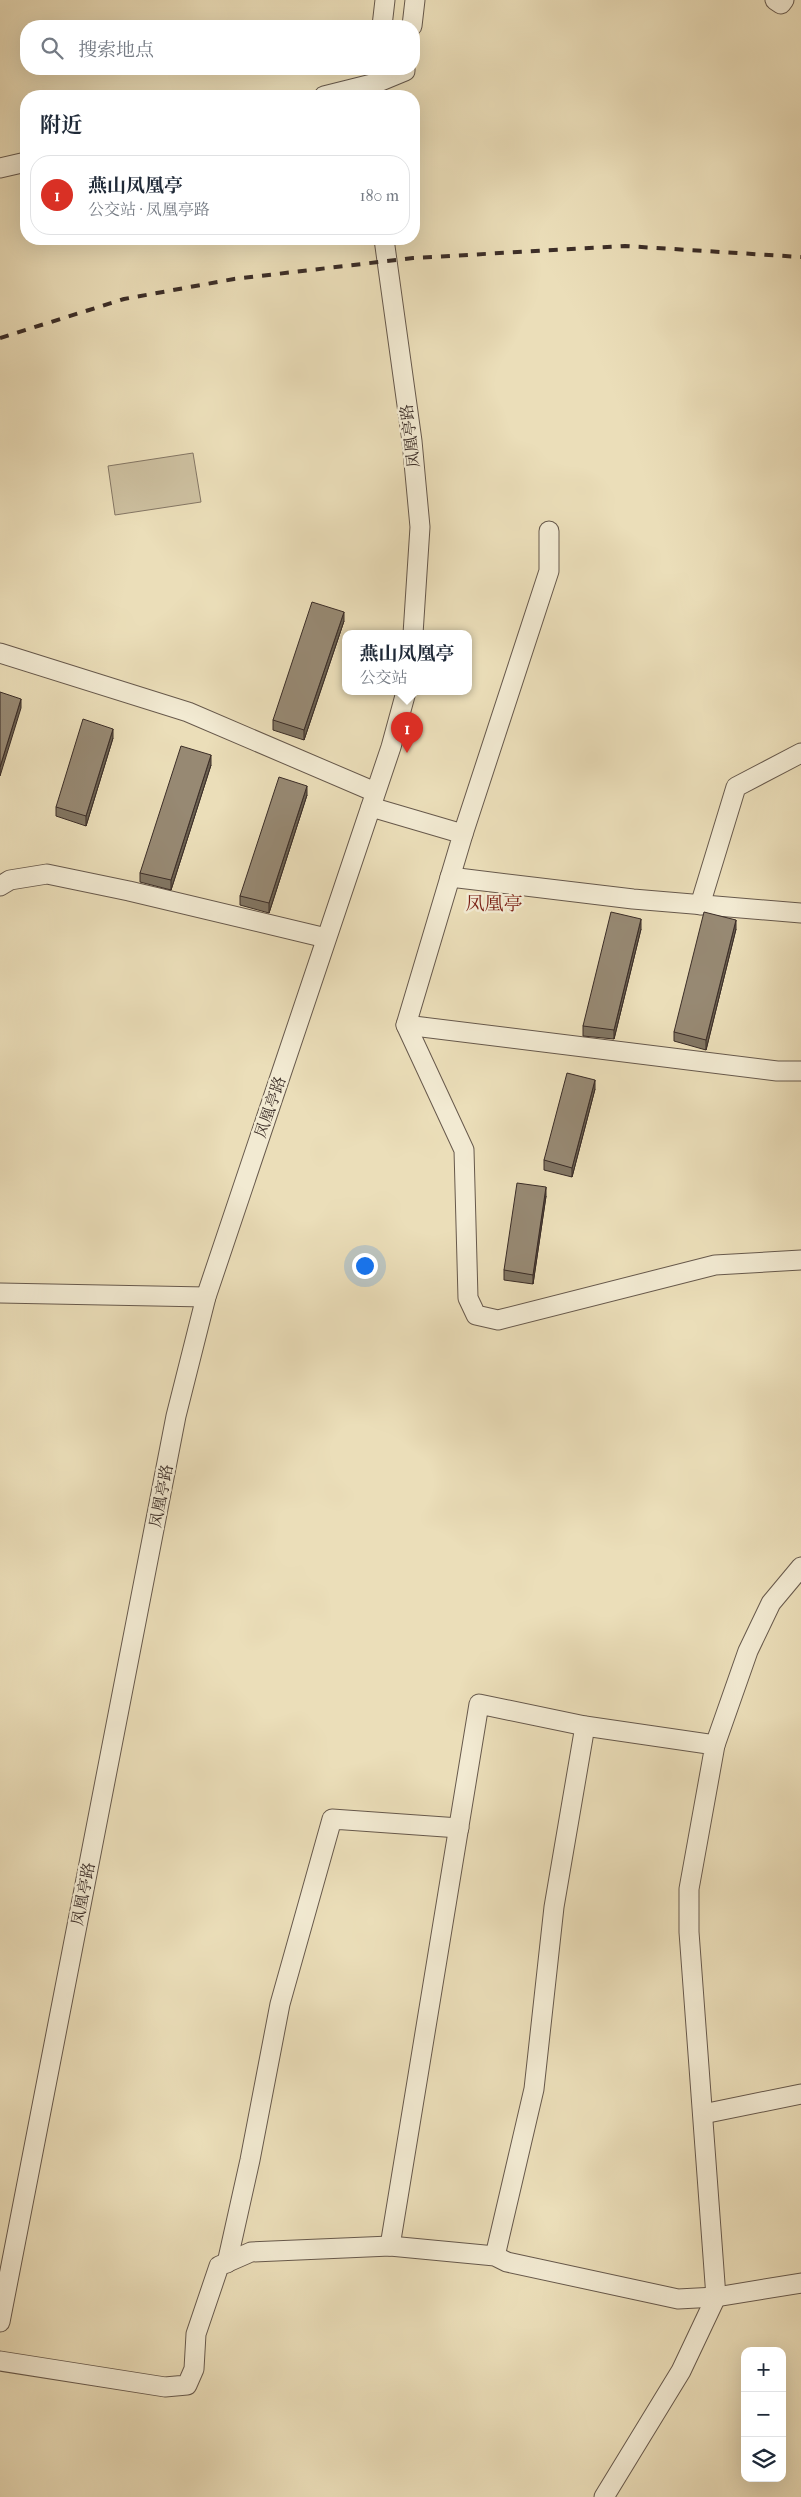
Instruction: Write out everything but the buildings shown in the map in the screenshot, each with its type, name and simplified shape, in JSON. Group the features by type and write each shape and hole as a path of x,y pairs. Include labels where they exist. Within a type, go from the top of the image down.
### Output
{"street":[{"path":"383,20 385,0"},
{"path":"413,20 415,0"},
{"path":"775,0 781,4 784,0"},
{"path":"348,90 376,83 395,75"},
{"path":"0,168 20,163"},
{"name":"凤凰亭路","path":"385,245 412,441 420,527 413,630"},
{"path":"549,531 549,571 463,834 406,1025 464,1150 468,1298 476,1315 498,1320 715,1265 801,1260"},
{"path":"0,653 188,712 373,799 463,834"},
{"name":"凤凰亭路","path":"0,2322 176,1416 206,1297 373,799 405,695"},
{"path":"700,905 736,787 801,753"},
{"path":"0,886 10,880 47,874 130,891 326,938"},
{"path":"450,878 633,900 801,913"},
{"path":"406,1025 777,1071 801,1071"},
{"path":"0,1293 206,1297"},
{"path":"604,2497 681,2371 716,2297 689,1932 689,1889 715,1745 748,1651 771,1603 801,1567"},
{"path":"390,2246 480,1704 585,1726 715,1745"},
{"path":"495,2256 534,2089 554,1907 585,1726"},
{"path":"227,2263 250,2160 280,2004 332,1819 459,1828"},
{"path":"703,2114 801,2094"},
{"path":"0,2361 165,2387 187,2385 194,2369 196,2334 219,2266 251,2252 390,2246 495,2256 507,2262 678,2299 716,2297 801,2283"}],"shaded area":[{"path":"193,453 201,502 115,515 108,466"}],"railway":[{"path":"0,338 124,299 234,279 413,258 625,246 801,257"}],"place":[{"name":"燕山凤凰亭","path":"407,753"}],"district":[{"name":"凤凰亭","path":"494,904"}]}
